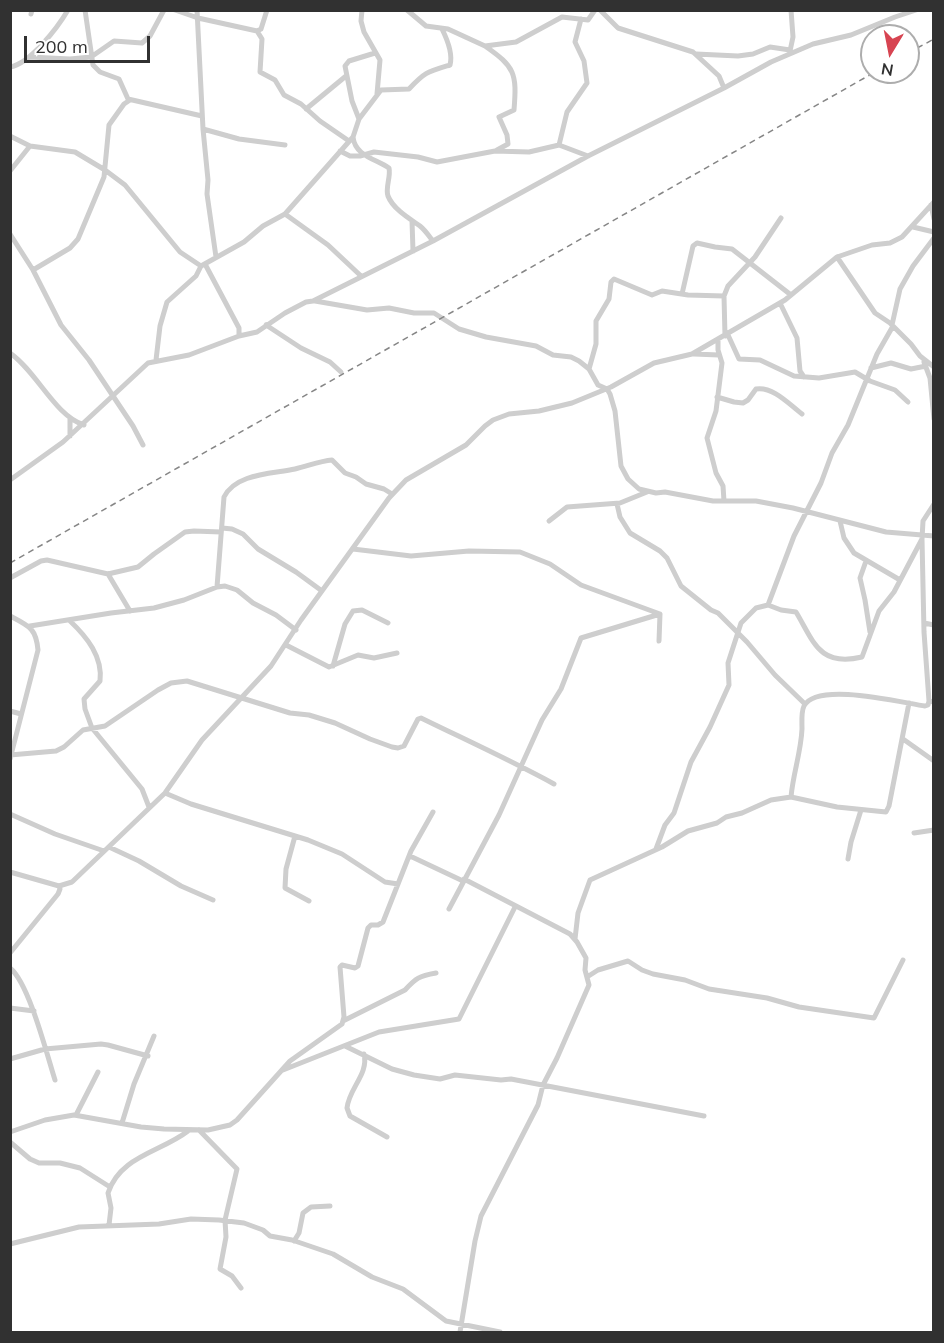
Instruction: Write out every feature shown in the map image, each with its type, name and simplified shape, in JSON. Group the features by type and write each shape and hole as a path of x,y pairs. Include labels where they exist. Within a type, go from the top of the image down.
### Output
{"street":[{"path":"10,67 23,63 30,57 56,29 68,10"},
{"path":"85,10 91,57 93,65 99,72 121,82 130,100 202,116"},
{"path":"30,57 70,59 91,57 114,40 138,44 144,42 153,32 164,10"},
{"path":"174,10 198,18 257,31 262,39 261,72 275,80 284,95 295,100 351,139 372,160 389,168 387,195 390,200 423,228 433,241"},
{"path":"197,10 207,194 216,257"},
{"path":"257,31 261,29 267,10"},
{"path":"362,10 364,32 380,63 377,94"},
{"path":"407,10 426,26 453,31 485,46 509,66 514,78 514,110 498,117 507,135 508,144 495,151"},
{"path":"485,46 516,42 562,17 588,20 595,10"},
{"path":"600,10 618,28 690,50 719,76 724,88"},
{"path":"790,52 793,32 791,10"},
{"path":"10,480 50,454 84,425 148,363 189,355 239,336 257,332 297,306 313,301 433,241 588,156 790,52 851,35 895,16 916,10"},
{"path":"560,145 568,108 587,83 584,61 575,42 581,19"},
{"path":"156,360 160,326 167,302 196,276 203,265 244,242 263,226 285,214 351,139 359,119 377,94 383,90 409,89 418,78 426,73 450,64 452,60 442,29"},
{"path":"696,54 738,56 753,54 770,47 790,52"},
{"path":"359,119 344,68 347,62 375,53"},
{"path":"306,109 346,76"},
{"path":"33,270 75,243 105,170 109,125 124,104 130,100"},
{"path":"203,129 239,139 285,146"},
{"path":"10,136 30,146 75,152 125,185 180,252 203,265 239,328 239,336"},
{"path":"340,152 350,156 374,152 418,157 437,162 495,151 529,152 560,145 588,156"},
{"path":"10,171 30,146"},
{"path":"932,203 933,219"},
{"path":"10,872 59,886 72,882 165,793 202,740 271,666 392,494 412,476 466,445 493,420 509,414 548,410 572,403 607,389 654,363 692,354 780,303 837,257 872,245 896,241 914,227 932,203"},
{"path":"285,214 328,245 361,276"},
{"path":"781,218 749,264 731,283 724,296 726,336 739,359 760,360 791,376 826,378 855,372 895,390 908,402"},
{"path":"412,221 413,251"},
{"path":"914,227 933,232"},
{"path":"10,234 33,270 61,326 89,360 143,445"},
{"path":"768,604 794,536 826,473 832,453 848,425 871,368 892,326 900,289 933,238"},
{"path":"681,294 695,243 729,248 791,295"},
{"path":"837,257 875,313 892,326 933,367"},
{"path":"589,369 592,366 596,344 596,321 609,299 613,280 618,279 652,295 662,291 724,296"},
{"path":"313,301 367,310 389,308 414,313 434,313 459,329 486,337 536,346 553,354 579,361 589,369 598,385 607,389 615,411 621,466 632,484 648,492"},
{"path":"780,303 797,338 800,371 804,376"},
{"path":"266,325 301,348 330,362 341,372"},
{"path":"239,328 250,333"},
{"path":"718,340 722,363 715,415 706,438 716,473 723,486 724,501"},
{"path":"10,353 31,372 70,418 84,425"},
{"path":"692,354 719,355"},
{"path":"923,359 930,378 933,419"},
{"path":"871,368 891,363 911,369 926,366"},
{"path":"717,397 743,403 756,389 763,389 774,393 802,414"},
{"path":"70,418 70,436"},
{"path":"217,587 224,497 227,491 256,474 332,460 345,473 392,494"},
{"path":"549,521 567,507 617,504 648,492 665,492 724,501 756,501 886,532 922,537 933,536"},
{"path":"617,504 620,517 630,533 660,551 672,565 677,582 718,613 805,704"},
{"path":"791,797 793,776 801,745 805,704 819,697 855,693 925,706 931,702 924,623 922,537 923,521 933,504"},
{"path":"840,521 846,543 854,553 900,580"},
{"path":"10,578 40,561 47,560 108,574 138,567 185,532 232,529 243,534 258,549 322,591"},
{"path":"656,849 665,825 674,813 691,762 729,685 728,663 741,623 756,608 768,604 781,610 796,612 815,644 822,653 829,657 850,659 862,657 879,611 894,592 922,537"},
{"path":"353,549 411,556 469,551 520,552 550,564 581,585 660,614"},
{"path":"866,561 860,578 870,633"},
{"path":"108,574 130,610"},
{"path":"10,616 30,626 70,621 170,604 217,587 231,586 296,630"},
{"path":"333,666 345,624 353,611 362,610 388,623"},
{"path":"659,641 660,614"},
{"path":"449,909 522,767 542,720 561,689 581,638 660,614"},
{"path":"70,621 87,640 100,665 100,681 84,699 84,709 92,728 142,789 149,807"},
{"path":"924,623 933,625"},
{"path":"30,626 38,640 39,650 11,756 56,751 83,730 105,726 148,696 179,681 197,683 290,713 309,715 398,748 404,746 418,719 421,718 554,784"},
{"path":"286,645 324,666 333,666 358,655 374,658 397,652"},
{"path":"574,939 578,913 590,879 656,849 688,831 717,823 726,817 742,813 771,800 791,797 861,810 886,812 909,703"},
{"path":"10,711 21,714"},
{"path":"903,739 933,761"},
{"path":"165,793 191,804 295,836 342,854 385,882 398,884"},
{"path":"848,859 861,810"},
{"path":"344,1021 340,967 342,965 355,968 358,966 368,927 383,922 410,856 434,812"},
{"path":"10,814 55,834 139,861 181,886 213,900"},
{"path":"914,833 933,830"},
{"path":"295,836 286,869 285,888 309,901"},
{"path":"410,856 464,880 570,934 586,958 588,990 543,1085 538,1104 481,1216 460,1332"},
{"path":"10,952 58,894 59,886"},
{"path":"279,1072 379,1032 459,1019 515,907"},
{"path":"587,976 598,970 628,961 653,974 686,980 709,989 767,998 799,1007 874,1018 903,960"},
{"path":"10,968 18,976 34,1011 55,1080"},
{"path":"10,1132 45,1120 76,1115 141,1127 190,1130 221,1128 237,1120 279,1072 300,1053 344,1021 405,990 409,983 418,977 436,973"},
{"path":"10,1008 34,1011"},
{"path":"122,1123 134,1084 148,1056 154,1036"},
{"path":"10,1059 45,1049 108,1045 148,1056"},
{"path":"345,1046 392,1069 414,1075 440,1079 455,1075 501,1080 511,1078 704,1116"},
{"path":"364,1054 366,1061 364,1070 351,1093 347,1108 350,1116 387,1137"},
{"path":"76,1115 98,1072"},
{"path":"109,1225 111,1208 108,1193 122,1169 131,1161 190,1130"},
{"path":"199,1130 237,1169 225,1220 226,1237 220,1269 232,1276 241,1288"},
{"path":"10,1142 30,1159 39,1163 60,1163 80,1168 110,1187"},
{"path":"294,1241 306,1210 311,1207 330,1206"},
{"path":"10,1244 79,1227 159,1224 191,1219 225,1220 255,1226 270,1236 333,1254 372,1276 403,1289 446,1321 461,1326 500,1332"}],"railway":[{"path":"920,47 934,39"},
{"path":"10,563 860,81"}]}
